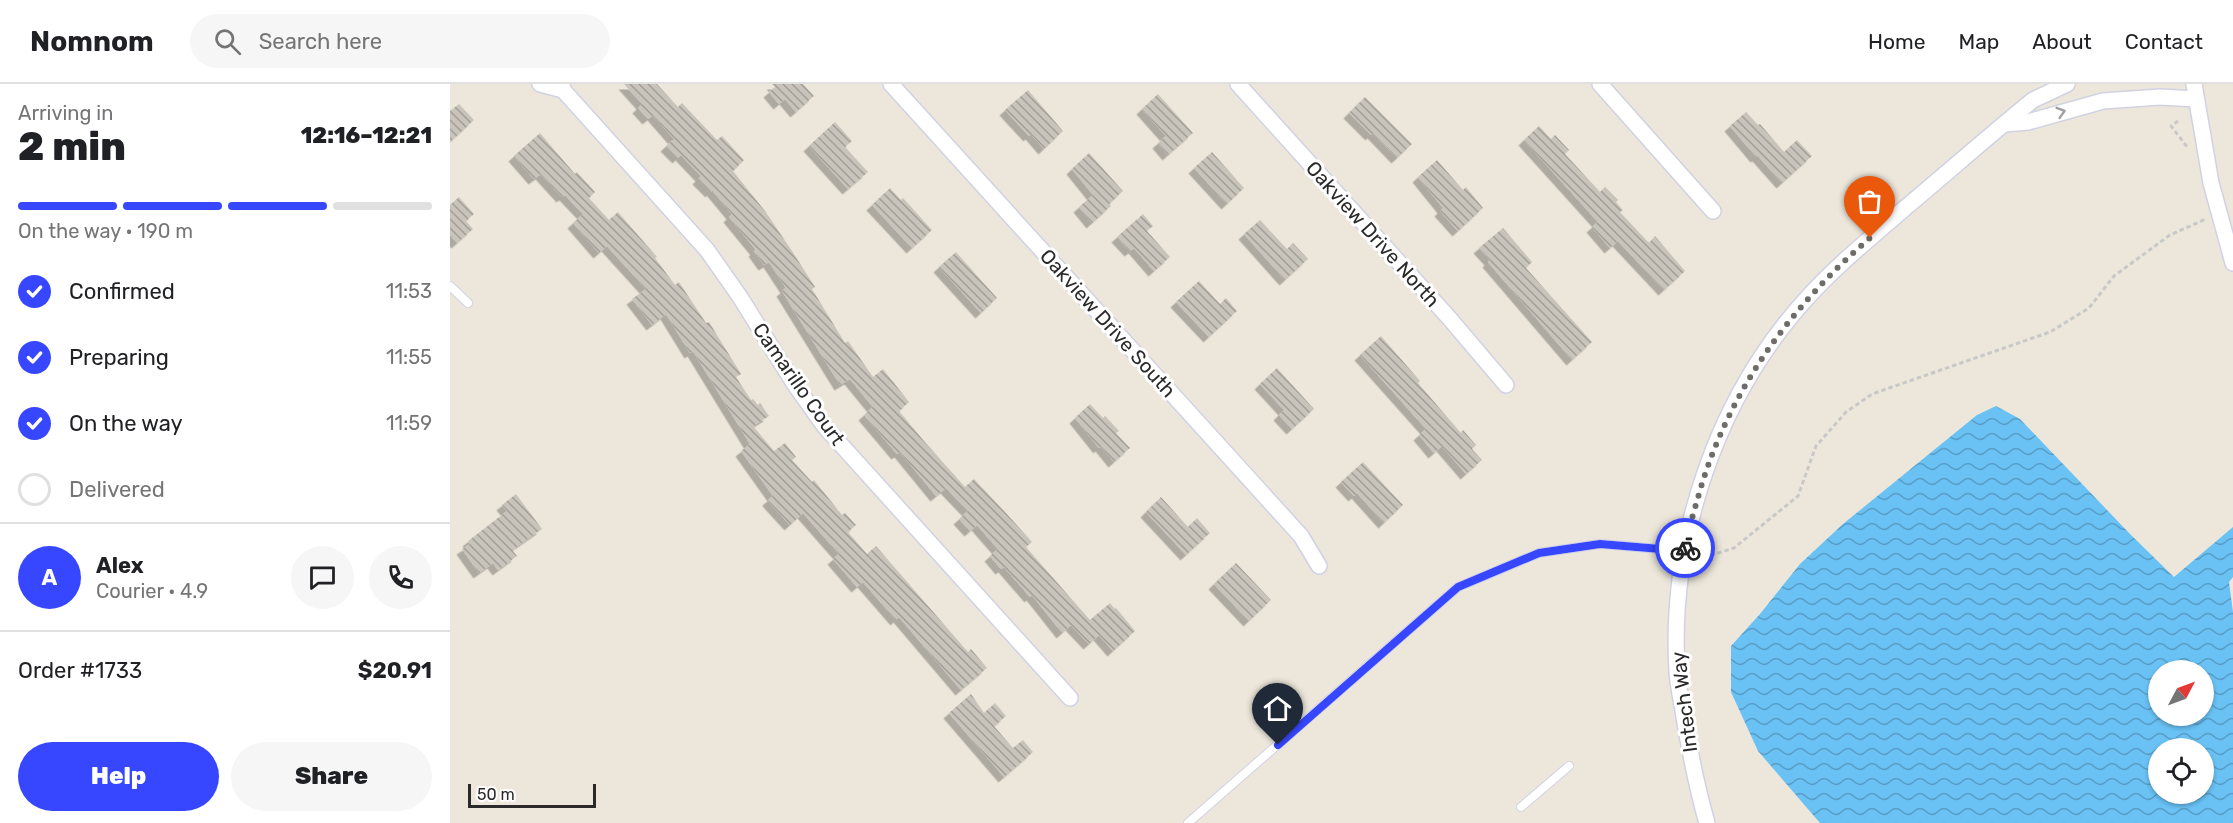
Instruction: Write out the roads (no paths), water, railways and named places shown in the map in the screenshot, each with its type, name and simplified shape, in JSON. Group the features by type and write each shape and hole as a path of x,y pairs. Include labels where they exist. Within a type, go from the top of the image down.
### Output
{"street":[{"name":"Camarillo Court","path":"540,84 563,87 707,250 728,278 795,385 825,427 1070,698"},
{"name":"Oakview Drive South","path":"891,84 1300,536 1318,566"},
{"name":"Oakview Drive North","path":"1238,84 1506,385"},
{"path":"1600,84 1713,212"},
{"name":"Intech Way","path":"1707,823 1694,777 1677,673 1678,600 1687,534 1706,468 1746,381 1769,346 1806,299 1837,267 2033,100 2067,84"},
{"path":"2004,124 2028,122 2103,101 2195,92 2211,183 2233,263"}],"lane":[{"path":"450,286 468,303"},
{"path":"1188,823 1458,587 1539,553 1600,544 1685,551"},
{"path":"1521,807 1569,766"}],"water":[{"path":"1996,406 2020,419 2174,577 2233,527 2233,577 2229,582 2233,612 2233,823 1820,823 1758,751 1731,692 1731,646 1800,564 1843,524 1977,415"}]}
